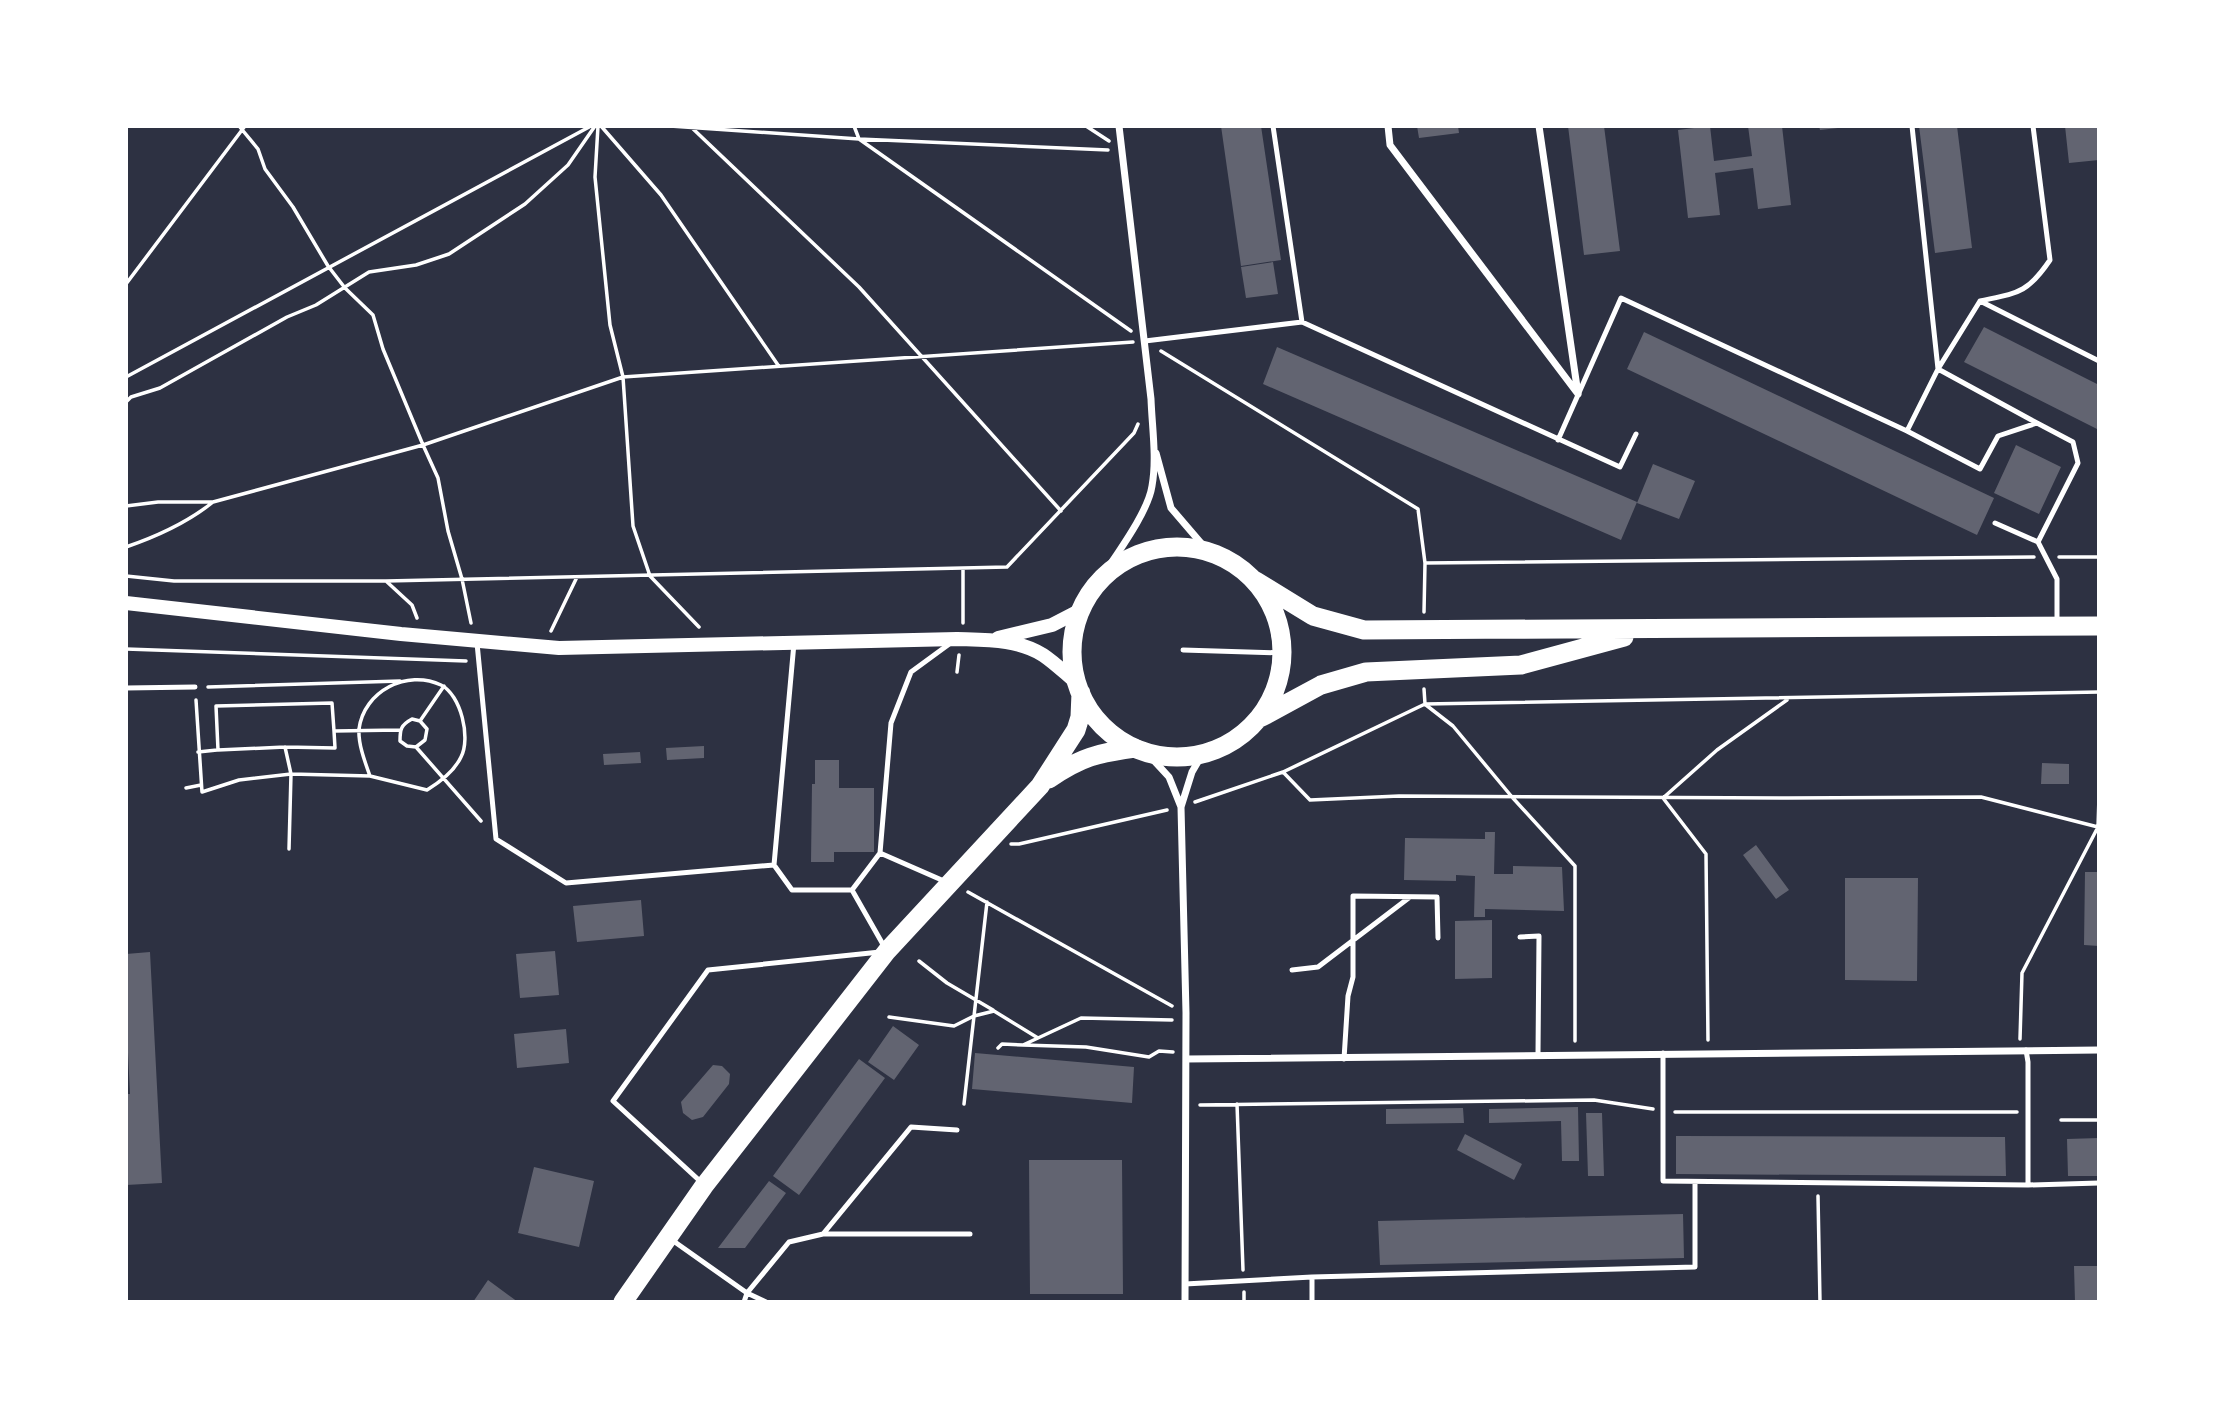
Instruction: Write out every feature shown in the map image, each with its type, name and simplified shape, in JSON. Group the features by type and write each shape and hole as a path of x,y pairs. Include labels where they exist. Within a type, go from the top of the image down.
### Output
{"highway":[{"path":"1040,786 1076,730 1080,717 1079,688 1072,659 1074,634 1081,610 1100,580 1123,562 1149,550 1178,546 1207,550 1233,563 1255,581 1313,617 1364,630 2099,626"},
{"path":"1255,581 1271,603 1280,627 1283,653 1279,677 1271,699 1258,719"},
{"path":"1079,688 1090,710 1103,726 1118,738 1141,750 1168,757 1191,756 1212,751 1237,738 1258,719 1321,685 1366,672 1521,665 1654,630"},
{"path":"623,1302 704,1186 887,951 984,844 1040,786 1070,765 1094,754 1141,750"}],"main road":[{"path":"126,603 401,634 475,635 569,648 794,643 960,632 1021,645 1043,655 1079,688"},
{"path":"990,640 1052,625 1081,610"}],"street":[{"path":"1100,580 1141,514 1152,487 1151,399 1119,126"},
{"path":"1388,126 1390,145 1578,394"},
{"path":"1539,126 1578,394"},
{"path":"1153,442 1171,508 1207,550"},
{"path":"1141,750 1169,777 1181,807"},
{"path":"1185,1302 1187,1106 1181,807 1192,772 1199,760 1212,751"},
{"path":"1186,1059 2099,1050"}],"lane":[{"path":"1273,126 1302,322"},
{"path":"1912,126 1938,369"},
{"path":"1907,431 1938,369 1980,301 2020,292 2039,276 2050,260 2033,126"},
{"path":"1558,440 1621,298 1907,431 1980,469 1998,436 2037,423"},
{"path":"1980,301 2099,361"},
{"path":"1145,341 1302,322 1620,467 1636,434"},
{"path":"1938,369 2073,442 2078,463 2038,542"},
{"path":"1995,523 2038,542 2057,579 2057,627"},
{"path":"852,890 880,853 891,723 911,671 960,632"},
{"path":"475,635 496,839 566,883 774,866"},
{"path":"794,643 774,866 792,890 852,890"},
{"path":"1183,650 1283,653"},
{"path":"126,688 195,687"},
{"path":"880,853 950,884"},
{"path":"704,1186 612,1101 708,970 887,951 852,890"},
{"path":"1344,1059 1348,996 1353,978 1353,896 1437,897 1438,938"},
{"path":"1292,970 1318,967 1410,897"},
{"path":"1520,937 1539,936 1538,1054"},
{"path":"2023,1050 2028,1062 2028,1185"},
{"path":"1663,1053 1663,1181 2028,1185 2099,1183"},
{"path":"823,1234 911,1127 957,1130"},
{"path":"1185,1284 1312,1277 1695,1267 1695,1182"},
{"path":"744,1302 747,1293 789,1242 823,1234 970,1234"},
{"path":"668,1237 747,1293 766,1302"},
{"path":"1312,1277 1312,1302"}],"path":[{"path":"126,377 328,266 596,126"},
{"path":"126,402 131,397 160,388 287,317 316,305 369,272 416,265 449,254 525,204 568,165 596,126"},
{"path":"596,126 661,195 778,365"},
{"path":"596,126 596,177 610,325 623,377 633,526 650,576 700,628 686,628"},
{"path":"670,126 859,139 1122,150"},
{"path":"854,126 859,139 1145,341 1418,509 1425,563 1425,631"},
{"path":"1086,126 1122,150"},
{"path":"126,284 242,127 258,149 265,169 293,206 328,266 345,288 373,315 383,349 438,478 448,531 475,635"},
{"path":"691,127 859,287 1061,512"},
{"path":"126,506 158,502 213,502 423,445 623,377 1145,341"},
{"path":"126,576 174,581 386,582 1007,567 1134,433 1151,399"},
{"path":"126,547 159,536 198,515 213,502"},
{"path":"1425,563 2099,557"},
{"path":"960,632 963,569"},
{"path":"565,631 551,631 577,577"},
{"path":"170,587 174,581"},
{"path":"386,582 412,605 419,623 406,622"},
{"path":"126,649 293,656 418,657 479,662"},
{"path":"1422,669 1425,704 1453,726 1512,797 1575,866 1574,1054"},
{"path":"370,776 359,730 364,712 378,694 400,681"},
{"path":"400,681 429,681 444,686 465,720 461,757 444,779 427,790 370,776 291,774 239,780 202,792 195,687 400,681"},
{"path":"420,721 444,686"},
{"path":"984,844 1019,845 1181,807 1283,772 1425,704 2099,692"},
{"path":"1663,798 1717,750 1789,699"},
{"path":"198,752 285,747 335,748 332,703 216,706 218,750"},
{"path":"416,747 425,740 427,729 420,721 412,719 404,723 400,730 400,741 407,746 416,747 496,839"},
{"path":"334,731 400,730"},
{"path":"285,747 291,774 289,849"},
{"path":"1283,772 1310,800 1399,796 1981,797 2099,827"},
{"path":"186,788 201,785"},
{"path":"2023,1050 2022,972 2099,827 2099,797"},
{"path":"1663,798 1706,854 1708,1052"},
{"path":"950,884 1186,1013"},
{"path":"964,1104 987,902"},
{"path":"919,961 947,983 1038,1038"},
{"path":"889,1017 954,1026 974,1016 995,1011"},
{"path":"1023,1045 1081,1018 1175,1020 1175,1031"},
{"path":"998,1048 1002,1044 1086,1047 1149,1057 1159,1051 1175,1052 1175,1042"},
{"path":"1187,1106 1594,1100 1677,1112 2018,1112"},
{"path":"1237,1104 1244,1281"},
{"path":"2061,1121 2099,1119"},
{"path":"1818,1183 1820,1302"}],"building":[{"path":"1221,126 1261,126 1281,260 1241,266"},
{"path":"1417,126 1458,126 1459,133 1419,138"},
{"path":"1568,126 1604,126 1620,251 1584,255"},
{"path":"1710,126 1714,161 1752,156 1748,126 1782,126 1791,205 1758,209 1753,168 1715,173 1720,215 1688,218 1678,130"},
{"path":"1819,126 1838,126 1838,128 1820,130"},
{"path":"1919,126 1957,126 1972,248 1935,253"},
{"path":"2065,126 2099,126 2099,160 2069,163"},
{"path":"1273,262 1278,294 1246,298 1241,267"},
{"path":"1984,327 2099,385 2099,430 1964,362"},
{"path":"1644,332 1994,498 1977,535 1627,369"},
{"path":"1277,347 1637,502 1621,540 1263,384"},
{"path":"2016,445 2061,467 2039,514 1994,493"},
{"path":"1653,464 1695,481 1679,519 1637,503"},
{"path":"704,746 704,758 667,760 666,748"},
{"path":"640,752 641,763 604,765 603,754"},
{"path":"815,760 839,760 839,788 874,788 874,852 834,852 834,862 811,862"},
{"path":"2042,763 2069,764 2069,784 2041,784"},
{"path":"1485,832 1495,832 1494,874 1513,874 1513,866 1562,867 1564,911 1485,909 1485,917 1474,917 1475,876 1456,875 1456,881 1404,880 1405,838 1485,839"},
{"path":"1756,845 1789,890 1776,899 1743,855"},
{"path":"2085,872 2099,872 2099,946 2084,945"},
{"path":"1845,878 1918,878 1917,981 1845,980"},
{"path":"641,900 644,936 577,942 573,906"},
{"path":"1492,920 1492,978 1455,979 1455,921"},
{"path":"555,951 559,995 520,998 516,954"},
{"path":"150,952 162,1183 126,1185 126,1094 130,1094 126,954"},
{"path":"893,1026 919,1045 894,1080 868,1062"},
{"path":"566,1029 569,1063 517,1068 514,1034"},
{"path":"975,1053 1134,1067 1132,1103 972,1089"},
{"path":"859,1059 885,1078 799,1195 773,1176"},
{"path":"713,1065 722,1066 730,1074 729,1084 703,1117 692,1120 683,1113 681,1102"},
{"path":"1578,1107 1579,1161 1562,1161 1561,1121 1489,1123 1489,1109"},
{"path":"1463,1108 1464,1123 1386,1124 1386,1109"},
{"path":"1586,1113 1602,1113 1604,1176 1588,1176"},
{"path":"1465,1134 1522,1164 1514,1180 1457,1150"},
{"path":"1676,1136 2005,1137 2006,1176 1676,1174"},
{"path":"2099,1138 2099,1176 2068,1176 2067,1139"},
{"path":"1029,1160 1122,1160 1123,1294 1030,1294"},
{"path":"534,1167 594,1181 579,1247 518,1233"},
{"path":"769,1181 786,1193 745,1248 718,1248"},
{"path":"1683,1214 1684,1258 1380,1265 1378,1221"},
{"path":"2074,1266 2099,1266 2099,1302 2075,1302"},
{"path":"488,1280 518,1302 473,1302"}]}
